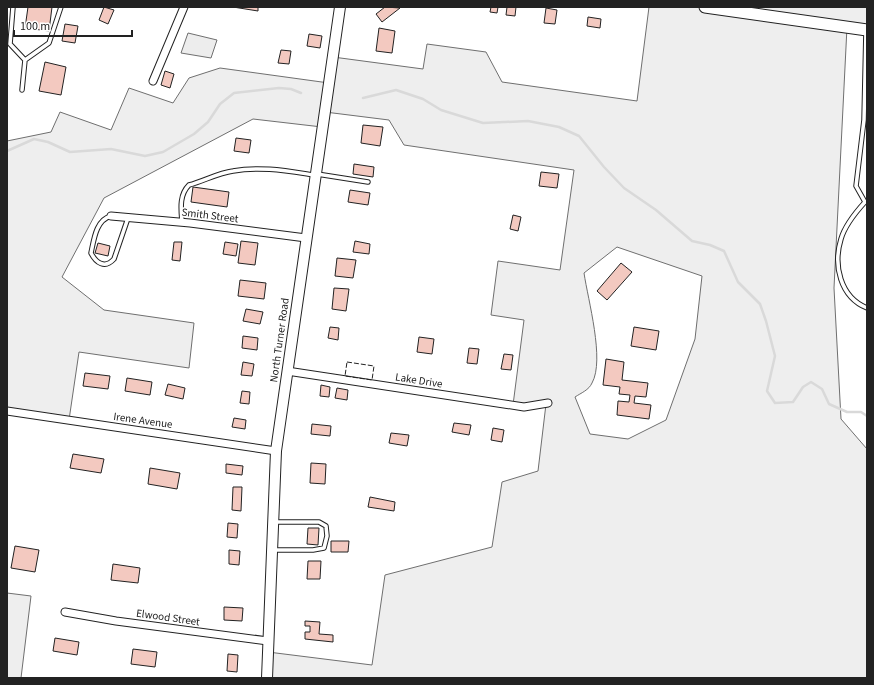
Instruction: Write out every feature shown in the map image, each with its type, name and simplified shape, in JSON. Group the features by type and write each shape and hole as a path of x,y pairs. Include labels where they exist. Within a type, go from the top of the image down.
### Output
{"main road":[{"path":"705,7 866,30"}],"street":[{"path":"153,80 184,7"},
{"name":"North Turner Road","path":"267,678 276,451 340,7"},
{"name":"Smith Street","path":"111,216 182,222 306,238"},
{"name":"Lake Drive","path":"287,371 524,406 548,403"},
{"name":"Irene Avenue","path":"7,411 276,451"},
{"name":"Elwood Street","path":"64,612 116,621 268,641"}],"lane":[{"path":"13,7 10,44 25,60"},
{"path":"22,90 25,60 48,43 61,7"},
{"path":"866,30 864,120 856,186 865,202 852,217 841,239 838,259 841,282 847,294 858,304 867,308"},
{"path":"182,222 182,200 184,190 189,185 232,171 247,169 282,170 368,182"},
{"path":"862,197 867,198"},
{"path":"111,216 104,218 100,222 91,253 94,259 106,265 110,264 114,259 128,217"},
{"path":"271,550 313,550 324,548 327,536 326,526 319,522 291,524 272,522"}],"shaded area":[{"path":"649,7 867,7 867,30 847,27 834,288 841,419 867,449 867,678 267,678 268,652 372,665 385,575 492,547 502,482 538,471 546,404 513,405 524,320 491,315 498,261 560,270 574,170 404,145 389,120 325,112 322,127 253,119 104,198 62,277 104,310 194,323 189,368 79,352 69,420 7,411 7,141 51,132 60,112 111,130 129,88 173,103 189,78 220,68 329,83 333,57 423,69 427,44 486,52 502,82 637,101","holes":["617,247 702,276 695,339 666,420 628,439 590,434 575,397 591,385 596,373 597,360 594,330 584,273"]},
{"path":"188,33 217,40 211,58 181,53"},
{"path":"7,593 31,596 21,678 7,678"}],"building":[{"path":"28,7 52,7 49,31 25,28"},
{"path":"104,7 114,10 108,24 99,20"},
{"path":"233,7 258,7 258,11"},
{"path":"385,7 400,8 382,22 376,14"},
{"path":"491,7 498,7 497,13 490,12"},
{"path":"507,7 516,7 515,16 506,15"},
{"path":"546,8 557,10 555,24 544,23"},
{"path":"588,17 601,19 600,28 587,26"},
{"path":"65,24 78,26 75,43 62,41"},
{"path":"379,28 395,31 392,53 376,51"},
{"path":"309,34 322,36 320,48 307,46"},
{"path":"281,50 291,51 289,64 278,63"},
{"path":"45,62 66,67 61,95 39,91"},
{"path":"165,71 174,74 170,88 161,85"},
{"path":"363,125 383,127 380,146 361,143"},
{"path":"236,138 251,140 249,153 234,151"},
{"path":"354,164 374,167 373,177 353,174"},
{"path":"541,172 559,174 557,188 539,186"},
{"path":"193,187 229,192 227,207 191,202"},
{"path":"350,190 370,193 368,205 348,202"},
{"path":"513,215 521,217 518,231 510,229"},
{"path":"241,241 258,243 255,265 238,263"},
{"path":"355,241 370,244 369,254 353,252"},
{"path":"174,242 182,242 180,261 172,260"},
{"path":"225,242 238,244 236,256 223,254"},
{"path":"98,243 110,246 108,256 95,253"},
{"path":"337,258 356,260 353,278 335,276"},
{"path":"621,263 632,272 607,300 597,291"},
{"path":"240,280 266,283 264,299 238,296"},
{"path":"334,288 349,289 346,311 332,309"},
{"path":"246,309 263,312 260,324 243,321"},
{"path":"330,327 339,328 338,340 328,338"},
{"path":"634,327 659,331 656,350 631,346"},
{"path":"243,336 258,338 257,350 242,348"},
{"path":"419,337 434,339 432,354 417,352"},
{"path":"469,348 479,349 477,364 467,363"},
{"path":"504,354 513,355 511,370 501,369"},
{"path":"606,359 624,362 622,380 648,383 646,397 635,396 634,403 651,405 649,419 617,415 618,401 629,402 630,395 619,394 620,387 603,385"},
{"path":"243,362 254,364 252,376 241,375"},
{"path":"85,373 110,376 108,389 83,386"},
{"path":"127,378 152,382 150,395 125,391"},
{"path":"168,384 185,388 183,399 165,395"},
{"path":"321,385 330,387 329,397 320,396"},
{"path":"337,388 348,390 347,400 335,398"},
{"path":"242,391 250,392 249,404 240,403"},
{"path":"234,418 246,420 245,429 232,427"},
{"path":"454,423 471,425 469,435 452,432"},
{"path":"312,424 331,426 330,436 311,434"},
{"path":"493,428 504,430 502,442 491,440"},
{"path":"391,433 409,435 407,446 389,443"},
{"path":"73,454 104,459 101,473 70,468"},
{"path":"311,463 326,464 325,484 310,483"},
{"path":"226,464 243,466 242,475 226,473"},
{"path":"150,468 180,473 177,489 148,484"},
{"path":"233,487 242,487 241,511 232,510"},
{"path":"370,497 395,502 394,511 368,507"},
{"path":"228,523 238,524 237,538 227,537"},
{"path":"308,528 319,528 318,545 307,544"},
{"path":"331,541 349,541 348,552 331,552"},
{"path":"15,546 39,550 35,572 11,568"},
{"path":"229,550 240,551 239,565 229,564"},
{"path":"308,561 321,561 320,579 307,579"},
{"path":"113,564 140,568 138,583 111,580"},
{"path":"224,607 243,608 242,621 224,620"},
{"path":"305,621 320,622 319,634 333,635 333,642 305,639 305,632 310,632 310,626 305,626"},
{"path":"55,638 79,642 77,655 53,651"},
{"path":"133,649 157,652 155,667 131,664"},
{"path":"228,654 238,655 237,672 227,671"}],"waterway":[{"path":"7,151 34,139 48,142 70,152 111,149 145,156 163,152 194,134 208,122 220,104 234,93 279,88 291,89 301,93"},
{"path":"363,98 396,90 423,99 441,110 483,123 528,121 559,127 579,136 604,167 624,188 656,210 692,241 710,245 724,251 738,282 760,304 766,321 775,356 767,391 775,403 793,402 803,387 811,382 822,389 829,404 847,412 861,412 867,416"}],"fence":[{"path":"347,362 374,366 372,380 345,376 347,362"}]}
